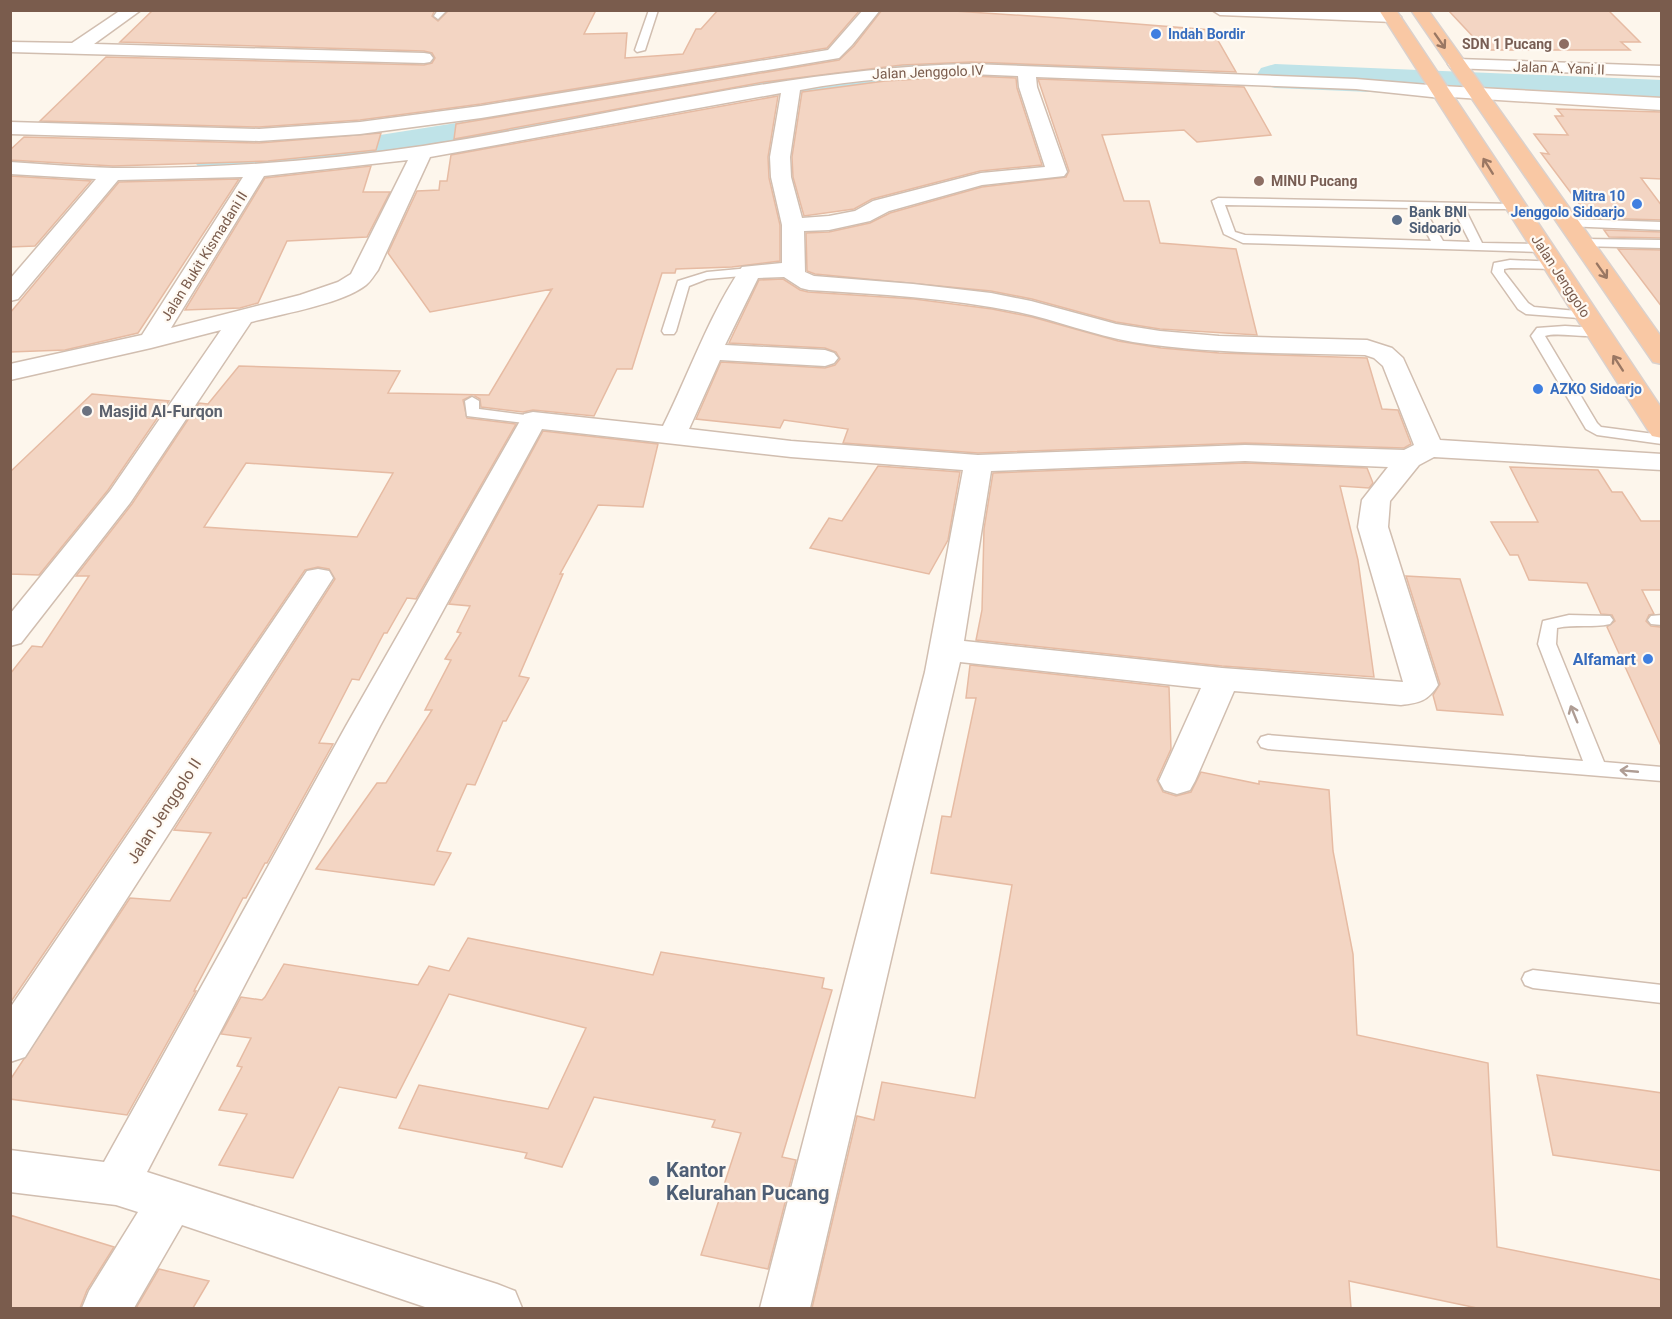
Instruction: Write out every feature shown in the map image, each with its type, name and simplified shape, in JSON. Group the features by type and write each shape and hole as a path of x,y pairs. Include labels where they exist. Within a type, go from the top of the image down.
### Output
{"highway":[{"path":"1419,10 1662,357"},
{"name":"Jalan Jenggolo","path":"1390,14 1514,207 1662,430"}],"street":[{"path":"75,49 133,10"},
{"path":"10,128 259,135 360,128 470,114 833,54 838,52 854,29 872,10"},
{"path":"1220,10 1390,14"},
{"path":"10,47 424,58"},
{"name":"Jalan Jenggolo IV","path":"10,168 112,174 257,171 422,152 848,76 925,70 1027,71 1438,88 1466,79"},
{"path":"793,225 829,223 862,216 881,206 981,179 1065,171 1028,87 1027,71"},
{"name":"Jalan A. Yani II","path":"1466,79 1662,71"},
{"path":"1466,79 1662,104"},
{"path":"791,87 780,157 781,177 793,225 794,275 809,283 952,293 1021,306 1131,334 1202,342 1368,348 1383,353 1394,363 1419,453"},
{"path":"10,372 151,341 308,300 346,287 359,279 378,247 422,152"},
{"name":"Jalan Bukit Kismadani II","path":"151,341 257,171"},
{"path":"10,294 112,174"},
{"path":"672,436 706,364 709,352 750,272 793,269"},
{"path":"10,636 25,599 120,497 242,317"},
{"path":"709,352 825,358"},
{"path":"116,1184 357,737 533,420 877,457 978,464 1245,453 1419,453 1662,462"},
{"path":"946,650 1222,679 1401,694 1415,692 1421,685 1373,527 1376,500 1419,453"},
{"path":"785,1308 942,672 978,464"},
{"name":"Jalan Jenggolo II","path":"10,1044 318,578"},
{"path":"1177,781 1222,679"},
{"path":"10,1171 116,1184 171,1200 497,1308"},
{"path":"106,1308 171,1200"}],"lane":[{"path":"640,50 654,10"},
{"path":"1514,207 1218,201 1230,234 1243,239 1478,246 1548,256"},
{"path":"1416,204 1439,245"},
{"path":"1457,206 1478,246"},
{"path":"1569,223 1662,226"},
{"path":"1582,243 1662,244"},
{"path":"1548,256 1498,266 1498,272 1523,306 1531,311 1592,324"},
{"path":"669,331 683,284 706,276 750,272"},
{"path":"1592,324 1542,331 1538,336 1591,426 1597,431 1662,440"},
{"path":"472,401 472,413 533,420"},
{"path":"1596,768 1547,644 1546,634 1549,625 1569,620 1604,620"},
{"path":"1268,741 1662,774"},
{"path":"1533,979 1662,994"}],"building":[{"path":"153,10 435,10 432,16 438,21 449,10 596,10 584,34 627,33 625,58 683,54 696,29 701,29 718,10 860,10 827,48 481,104 360,120 259,127 40,121 106,57 424,65 432,63 435,58 432,53 424,51 120,42"},
{"path":"882,10 939,10 1212,30 1236,72 971,62 902,65 764,82 454,139 456,124 839,60 854,46"},
{"path":"1448,10 1608,10 1640,42 1621,42 1630,50 1489,50 1482,42 1478,42"},
{"path":"971,76 1016,78 1017,88 1042,165 980,171 872,199 854,209 804,216 793,177 792,157 802,92 885,81"},
{"path":"1038,79 1244,87 1271,135 1197,142 1184,130 1102,135 1124,201 1149,201 1160,243 1236,249 1257,335 1160,329 1116,322 1032,299 991,291 815,274 807,271 806,233 829,232 870,223 890,213 982,187 1066,177 1069,171"},
{"path":"778,96 768,157 769,178 780,225 780,261 732,267 676,269 675,273 662,273 632,369 617,369 594,416 481,407 480,399 473,395 463,400 467,418 516,424 416,599 407,598 387,633 384,633 359,680 352,679 319,743 333,744 267,863 246,898 243,898 194,991 196,991 127,1115 10,1099 10,1080 130,898 170,901 211,833 174,830 335,579 329,569 318,567 305,570 10,1003 10,674 32,646 42,647 89,576 76,576 132,504 199,403 208,404 239,366 400,371 388,393 489,395 552,289 430,312 388,253 417,191 439,190 440,181 447,181 451,155","holes":["246,463 393,473 357,537 204,527"]},
{"path":"1557,109 1662,112 1662,179 1641,178 1662,206 1662,220 1594,218 1588,209 1583,209 1541,153 1549,154 1534,134 1568,135 1555,116 1563,116"},
{"path":"381,133 376,150 268,161 113,166 10,160 10,150 24,137 259,143"},
{"path":"371,166 363,192 390,192 367,237 287,241 258,303 240,308 185,310 265,178"},
{"path":"10,176 91,181 35,246 10,247"},
{"path":"239,179 138,333 65,350 10,352 10,313 119,182"},
{"path":"1604,230 1662,232 1662,238 1609,237"},
{"path":"1618,249 1662,250 1662,307"},
{"path":"783,279 800,290 808,292 914,299 992,309 1032,317 1118,341 1161,348 1219,353 1367,358 1382,409 1398,410 1411,444 1404,448 1245,443 978,453 843,443 848,429 784,420 780,428 696,419 721,362 825,368 835,365 840,359 836,352 825,348 729,343 759,280"},
{"path":"92,394 169,401 108,490 39,575 10,574 10,472"},
{"path":"543,431 658,444 643,507 598,505 560,574 563,574 519,676 529,678 506,721 503,721 475,785 467,784 437,851 451,853 434,885 316,869 377,783 386,783 432,710 425,710 451,660 445,659 461,633 457,632 470,606 449,604"},
{"path":"1245,463 1367,468 1373,483 1369,488 1340,486 1358,560 1374,677 1222,666 976,640 982,610 984,529 993,473"},
{"path":"878,466 960,472 948,540 929,574 810,548 829,518 842,521"},
{"path":"1510,467 1598,470 1612,492 1622,492 1641,521 1662,521 1662,590 1642,590 1654,614 1649,615 1646,621 1651,626 1662,629 1662,748 1607,627 1615,621 1612,615 1601,614 1587,583 1529,580 1518,555 1510,555 1491,522 1538,522"},
{"path":"1406,576 1460,579 1503,715 1437,710 1433,695 1440,684"},
{"path":"970,665 1169,687 1171,749 1157,780 1163,792 1176,796 1191,792 1201,772 1259,784 1259,781 1329,790 1333,851 1353,954 1357,1035 1488,1063 1497,1247 1662,1280 1662,1308 1477,1308 1349,1281 1351,1308 812,1308 857,1116 874,1120 882,1082 975,1098 1012,885 931,873 942,816 951,817 976,698 966,698"},
{"path":"468,938 653,975 661,952 824,978 822,988 832,990 782,1157 796,1160 768,1269 701,1255 741,1133 712,1127 715,1120 594,1097 562,1167 525,1158 527,1153 399,1128 419,1085 548,1109 586,1028 449,994 396,1098 339,1087 293,1178 219,1165 247,1114 219,1110 242,1067 237,1066 251,1038 221,1034 241,997 262,1000 284,964 418,985 429,966 449,971"},
{"path":"1537,1075 1662,1093 1662,1171 1553,1155"},
{"path":"10,1215 114,1247 87,1290 80,1308 10,1308"},
{"path":"159,1269 209,1281 193,1308 136,1308"}],"waterway":[{"path":"215,160 298,157 380,148 489,132 756,86 901,67 1015,65 1167,72"},
{"path":"1275,76 1662,92"}],"place":[{"name":"Indah Bordir","path":"1156,34"},
{"name":"SDN 1 Pucang","path":"1564,44"},
{"name":"MINU Pucang","path":"1259,181"},
{"name":"Mitra 10 Jenggolo Sidoarjo","path":"1637,204"},
{"name":"Bank BNI Sidoarjo","path":"1397,220"},
{"name":"AZKO Sidoarjo","path":"1538,389"},
{"name":"Masjid Al-Furqon","path":"87,411"},
{"name":"Alfamart","path":"1648,659"},
{"name":"Kantor Kelurahan Pucang","path":"654,1181"}]}
